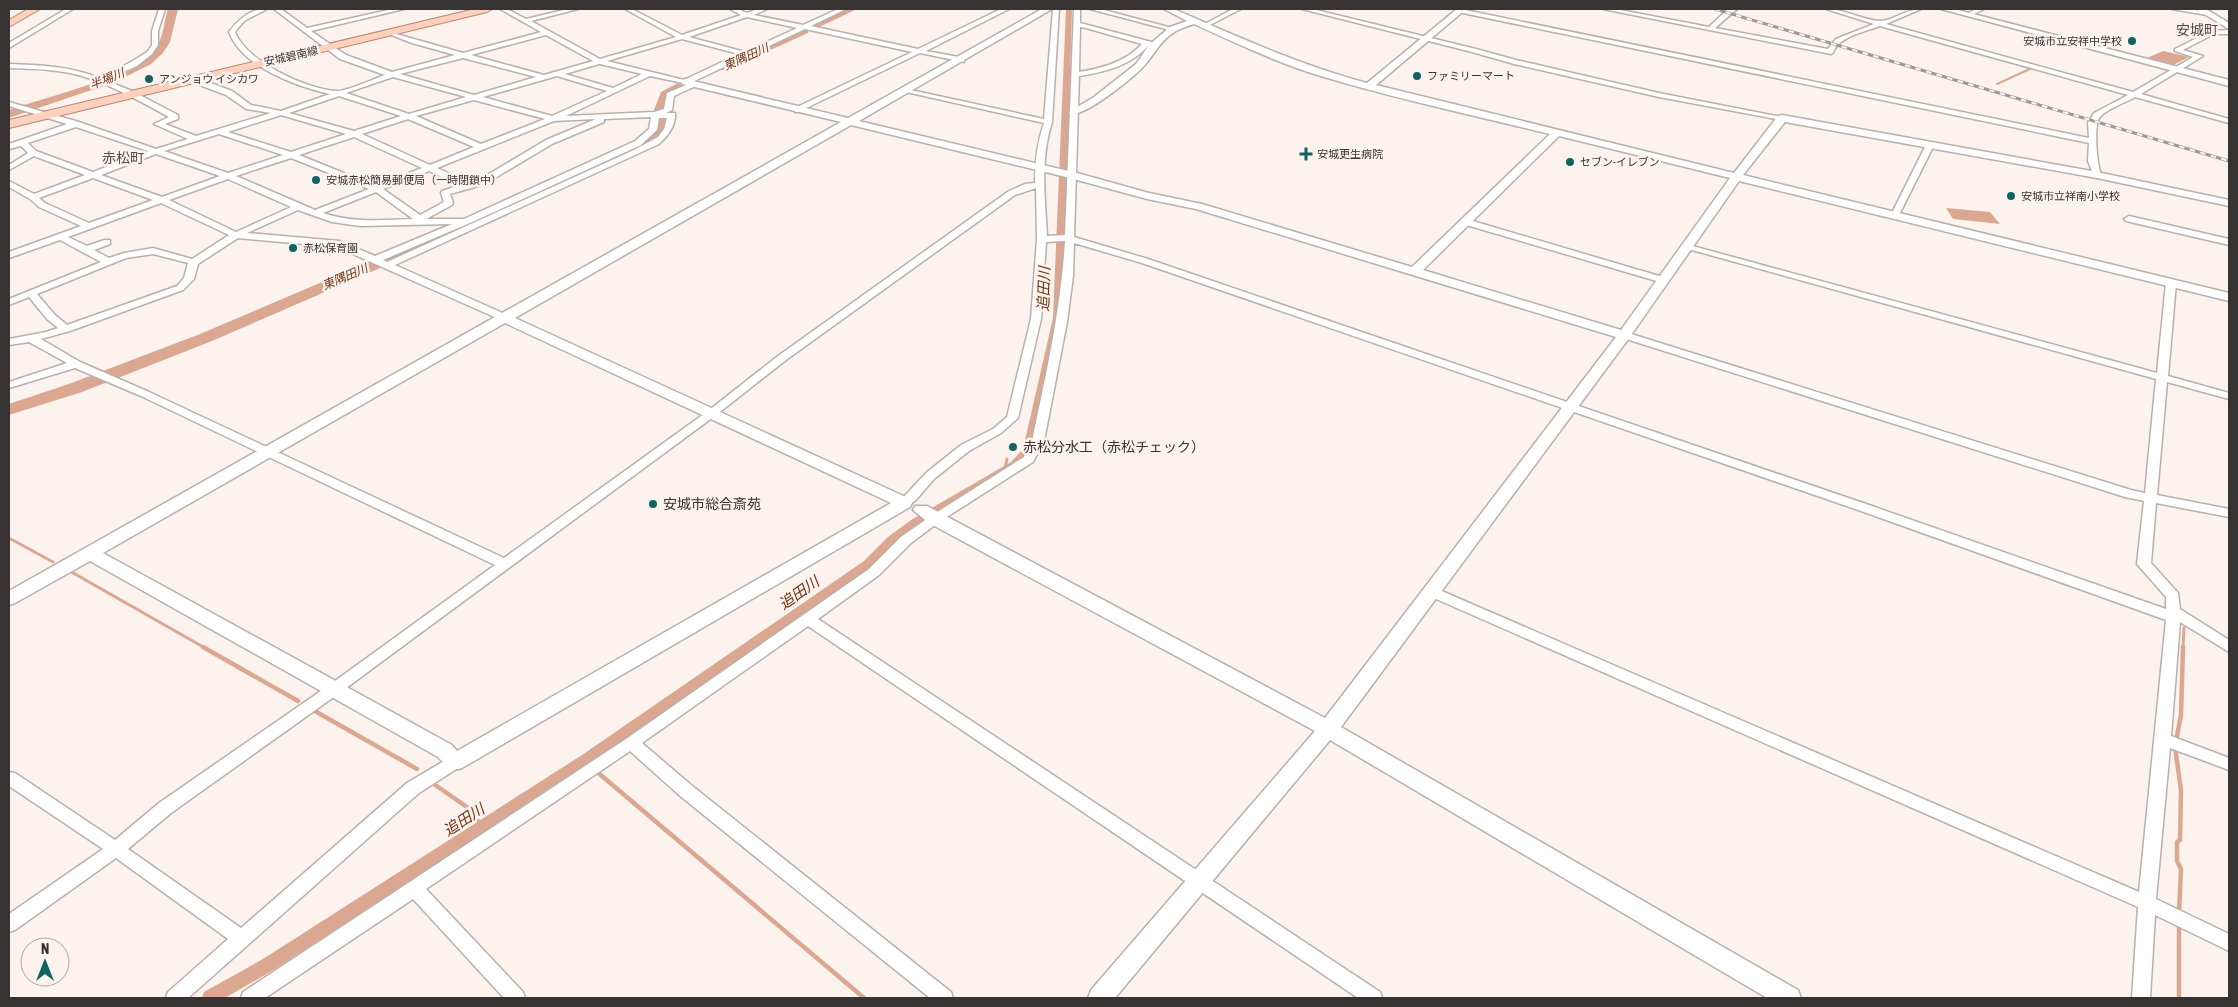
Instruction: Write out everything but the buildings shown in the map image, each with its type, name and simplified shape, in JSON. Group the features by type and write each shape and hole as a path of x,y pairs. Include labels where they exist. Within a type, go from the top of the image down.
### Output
{"main road":[{"path":"9,24 35,9"},
{"name":"安城碧南線","path":"9,124 487,9"}],"street":[{"path":"9,46 70,9"},
{"path":"100,80 134,64 150,53 154,45 155,31 162,9"},
{"path":"264,9 242,20 232,32 232,36 249,55 300,84 338,93 409,116 451,132 480,147"},
{"path":"277,9 354,63 553,118 672,115 670,127 663,138 637,152 380,263"},
{"path":"306,30 400,9"},
{"path":"503,9 600,62 1039,167 1147,196 1216,211 2021,459 2070,476 2149,498 2229,513"},
{"path":"524,21 575,9"},
{"path":"628,9 682,38 746,54"},
{"path":"733,9 747,15 961,60"},
{"path":"9,255 228,176 409,116 682,38 764,9"},
{"path":"654,115 668,110 670,95 746,54 843,9"},
{"path":"798,110 1006,9"},
{"path":"9,599 1048,9"},
{"path":"175,998 242,938 331,863 413,788 904,503 912,498 930,476 958,454 997,430 1012,418 1036,318 1042,239 1038,185 1039,167 1043,138 1048,121 1056,9"},
{"path":"250,998 631,743 808,619 874,572 930,515 1021,466 1029,459 1035,450 1062,322 1068,276 1063,239 1071,175 1077,9"},
{"path":"1093,9 1173,29"},
{"path":"1168,9 1274,56 1323,74 1368,87 2229,297"},
{"path":"1204,26 1238,9"},
{"path":"1305,9 1428,38 1514,62 1659,95 2097,175 2229,203"},
{"path":"1606,9 1831,52 1831,48 1838,40 1918,9"},
{"path":"1711,28 1722,20 1726,13 1734,9"},
{"path":"1829,9 2229,121"},
{"path":"1945,9 2229,83"},
{"path":"1968,15 1981,9"},
{"path":"2175,9 2204,11 2229,26"},
{"path":"1368,87 1461,10 2093,141"},
{"path":"358,13 365,17"},
{"path":"1075,75 1117,65 1173,29 1194,21"},
{"path":"1077,25 1088,25 1097,30 1152,44"},
{"path":"388,32 409,41 546,78"},
{"path":"2097,175 2091,162 2092,123 2097,115 2199,56 2177,50 2213,32 2229,32"},
{"path":"33,197 157,151 281,113 394,74 546,33"},
{"path":"1074,112 1097,99 1139,66 1152,47 1152,44"},
{"path":"9,66 74,72 100,80 131,94 175,118 158,124 196,139"},
{"path":"559,74 612,90"},
{"path":"315,213 553,118 650,74"},
{"path":"192,79 229,93 243,104 354,134 380,144 459,182 472,185"},
{"path":"908,89 1048,121"},
{"path":"9,104 47,117 76,124 228,176 315,213 380,263 503,317 930,515 1328,728 1789,998"},
{"path":"380,263 638,143 653,130 654,115"},
{"path":"419,220 449,203 445,193 472,185 492,176 549,142 608,118"},
{"path":"1100,998 1328,728 1624,336 1736,177 1782,118"},
{"path":"9,147 76,124"},
{"path":"220,132 290,155 377,189 415,215 419,220"},
{"path":"1414,272 1558,133"},
{"path":"22,142 33,153 162,200 236,235 340,233 419,220 467,222"},
{"path":"1896,215 1930,145"},
{"path":"9,168 33,153"},
{"path":"9,185 33,197 42,205 91,227"},
{"path":"9,924 116,849 165,808 333,690 712,413 782,358 1012,193 1028,186 1038,185"},
{"path":"9,342 32,339 66,329 180,288 189,279 194,262 201,256 236,235 298,206"},
{"path":"2130,219 2229,242"},
{"path":"1466,222 1663,280"},
{"path":"62,237 109,262"},
{"path":"1042,239 1063,239 1145,261 2173,614 2229,647"},
{"path":"86,250 107,242"},
{"path":"1686,248 2229,396"},
{"path":"9,302 124,256 153,251 194,262"},
{"path":"2140,998 2173,614 2173,596 2144,564 2171,283"},
{"path":"32,294 51,317 66,329"},
{"path":"32,339 98,375 115,381 505,564"},
{"path":"9,385 76,364"},
{"path":"90,553 445,751 455,762"},
{"path":"1432,592 2147,904 2229,943"},
{"path":"808,619 1373,998"},
{"path":"2162,739 2229,764"},
{"path":"631,743 685,790 944,998"},
{"path":"9,778 116,849 242,938"},
{"path":"414,889 516,998"}],"shaded area":[{"path":"2163,51 2189,57 2173,65 2147,58"},
{"path":"1946,208 1990,212 2000,224 1953,219"}],"waterway":[{"name":"半場川","path":"9,114 111,80 147,62 162,47 168,32 173,9"},
{"name":"東隅田川","path":"811,27 852,9"},
{"name":"追田川","path":"210,998 269,964 587,759 868,564 892,540 915,523 1015,464 1028,450 1058,318 1069,9"},
{"name":"東隅田川","path":"722,68 804,31"},
{"path":"1997,84 2032,68"},
{"name":"東隅田川","path":"660,110 665,95 678,87"},
{"name":"東隅田川","path":"631,153 656,138 661,118"},
{"name":"東隅田川","path":"9,410 141,364 206,338 527,199"},
{"path":"1005,469 1007,459"},
{"path":"9,538 53,562"},
{"path":"68,570 205,648"},
{"path":"2183,648 2184,628"},
{"path":"203,647 298,701"},
{"path":"2176,741 2181,715 2183,647"},
{"path":"313,710 417,769"},
{"path":"2175,747 2181,790 2180,840 2177,842 2177,861 2181,869 2179,913"},
{"path":"587,759 591,767"},
{"path":"596,771 864,998"},
{"path":"431,782 474,812"},
{"path":"478,821 481,826"},
{"path":"2179,924 2179,998"}],"railway":[{"path":"1715,9 2229,161"}],"place":[{"name":"安城市立安祥中学校","path":"2132,41"},
{"name":"ファミリーマート","path":"1417,76"},
{"name":"アンジョウ イシカワ","path":"149,79"},
{"name":"安城更生病院","path":"1306,154"},
{"name":"セブン-イレブン","path":"1570,162"},
{"name":"安城赤松簡易郵便局（一時閉鎖中）","path":"316,180"},
{"name":"安城市立祥南小学校","path":"2011,196"},
{"name":"赤松保育園","path":"293,248"},
{"name":"赤松分水工（赤松チェック）","path":"1013,447"},
{"name":"安城市総合斎苑","path":"653,504"}],"district":[{"name":"安城町","path":"2197,30"},
{"name":"赤松町","path":"123,158"}]}
